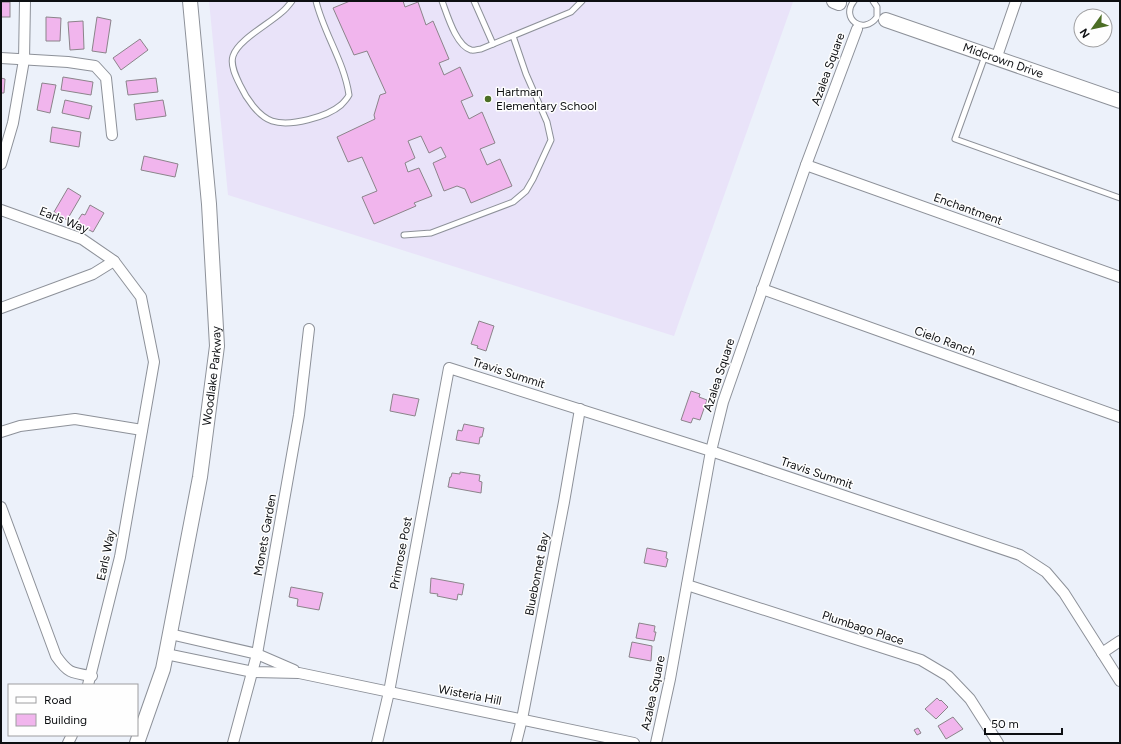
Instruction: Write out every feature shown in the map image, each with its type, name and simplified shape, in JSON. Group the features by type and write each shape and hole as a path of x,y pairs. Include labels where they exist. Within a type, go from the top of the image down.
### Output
{"street":[{"path":"1,164 13,123 24,60 25,1"},
{"name":"Woodlake Parkway","path":"136,743 163,669 200,476 217,346 209,204 190,1"},
{"path":"991,57 1016,1"},
{"name":"Midcrown Drive","path":"880,17 1120,101"},
{"name":"Azalea Square","path":"656,743 670,679 711,451 723,402 806,165 858,26"},
{"path":"1,58 68,62 95,66 106,78 112,135"},
{"name":"Enchantment","path":"806,165 1120,277"},
{"name":"Earls Way","path":"1,210 82,239 114,261 141,297 154,362 120,557 90,680"},
{"path":"1,308 93,274 114,261"},
{"name":"Cielo Ranch","path":"762,289 1120,417"},
{"name":"Monets Garden","path":"233,743 257,654 299,415 309,329"},
{"name":"Travis Summit","path":"449,368 711,451 1020,555 1046,572 1064,593 1120,681"},
{"name":"Primrose Post","path":"377,743 389,692 449,368"},
{"name":"Bluebonnet Bay","path":"516,743 564,502 580,410"},
{"path":"1,432 20,426 75,419 142,430"},
{"path":"1,507 56,656 65,668 90,680"},
{"name":"Plumbago Place","path":"687,585 921,660 948,676 970,698 998,743"},
{"name":"Wisteria Hill","path":"170,634 257,654 299,673"},
{"path":"1102,652 1120,641"},
{"name":"Wisteria Hill","path":"166,654 253,672 299,673 634,743"}],"lane":[{"path":"292,1 284,11 238,46 232,58 234,74 248,100 263,115 272,121 293,123 310,120 329,113 342,104 349,95 344,72 319,15 316,1"},
{"path":"442,1 458,39 464,46 472,50 481,49 571,12 582,1"},
{"path":"474,1 493,44"},
{"path":"846,4 851,19 858,26 871,23 880,17 877,7 873,1"},
{"path":"404,234 431,233 513,202 526,191 533,179 551,140 547,122 526,74 512,36"},
{"path":"991,57 955,139 1120,198"}],"shaded area":[{"name":"Hartman Elementary School","path":"209,1 793,2 674,336 228,195"}],"building":[{"name":"Hartman Elementary School","path":"350,1 403,1 405,7 418,2 426,25 433,21 449,59 439,63 444,75 460,67 473,96 461,101 469,119 482,112 495,143 480,149 487,165 500,159 512,186 471,203 465,189 457,186 444,191 433,163 446,157 441,147 429,153 421,136 408,141 415,158 405,163 408,172 419,168 432,196 414,203 416,206 374,224 362,197 377,191 362,157 348,162 337,137 375,119 374,115 380,95 386,93 367,51 354,55 333,8"},
{"path":"1,2 10,2 10,17 1,17"},
{"path":"46,17 61,18 60,41 46,41"},
{"path":"97,17 111,20 106,53 92,51"},
{"path":"83,21 84,49 70,50 68,22"},
{"path":"140,39 148,50 121,70 113,58"},
{"path":"63,77 93,82 91,95 61,90"},
{"path":"1,78 5,79 4,93 1,93"},
{"path":"156,78 158,92 128,95 126,81"},
{"path":"42,83 56,85 50,113 37,110"},
{"path":"65,100 92,106 89,119 62,113"},
{"path":"163,100 166,116 136,120 134,104"},
{"path":"52,127 81,132 79,147 50,142"},
{"path":"144,156 178,164 175,177 141,170"},
{"path":"68,188 81,196 67,220 54,212"},
{"path":"90,205 104,213 93,232 76,223 82,214 85,215"},
{"path":"479,321 494,326 486,351 471,344"},
{"path":"691,391 700,394 699,397 707,400 700,420 693,418 691,423 681,420"},
{"path":"393,394 419,399 415,416 390,411"},
{"path":"464,424 484,428 479,444 456,440 458,430 462,431"},
{"path":"460,472 480,475 479,481 482,482 481,493 448,487 452,473 460,474"},
{"path":"647,548 667,552 666,558 668,559 666,567 644,563"},
{"path":"431,578 464,584 462,595 458,594 457,600 430,593"},
{"path":"291,587 323,593 319,610 297,606 298,599 289,597"},
{"path":"639,623 655,626 654,632 656,632 654,641 636,638"},
{"path":"632,642 652,646 651,661 629,657"},
{"path":"937,698 948,707 936,719 925,709"},
{"path":"953,717 963,729 946,739 938,726"},
{"path":"918,728 921,733 917,735 914,730"}],"place":[{"name":"Hartman Elementary School","path":"488,99"}]}
